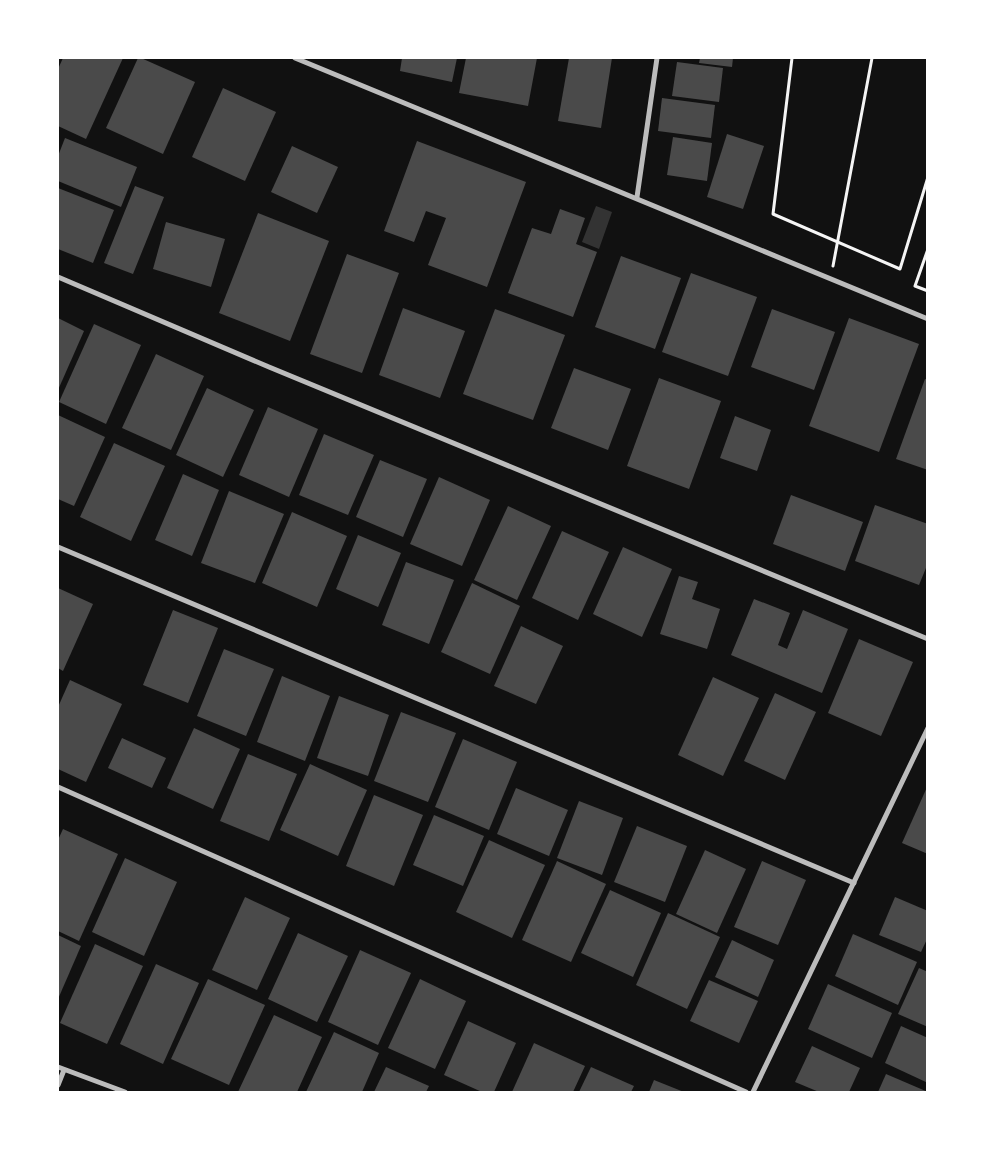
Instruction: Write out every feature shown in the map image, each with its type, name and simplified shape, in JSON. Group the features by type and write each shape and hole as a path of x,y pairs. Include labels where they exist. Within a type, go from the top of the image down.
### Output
{"street":[{"path":"295,58 637,197 928,319"},
{"path":"637,197 658,58"},
{"path":"58,277 269,367 928,639"},
{"path":"58,547 854,883"},
{"path":"753,1092 928,728"},
{"path":"58,787 746,1092"},
{"path":"58,1067 125,1092"},
{"path":"58,1084 64,1070"}],"path":[{"path":"792,58 773,214 900,269 928,177"},
{"path":"830,278 872,58"},
{"path":"928,249 915,286 928,291"}],"shaded area":[{"path":"596,206 612,212 599,249 582,242"}],"building":[{"path":"63,58 123,58 86,139 58,126 58,69"},
{"path":"138,58 195,82 163,154 106,128"},
{"path":"402,58 457,58 452,82 400,71"},
{"path":"466,58 537,58 528,106 459,93"},
{"path":"569,58 612,58 601,128 558,121"},
{"path":"700,58 733,58 732,67 699,63"},
{"path":"677,62 723,68 719,102 672,96"},
{"path":"223,88 276,112 245,181 192,157"},
{"path":"662,98 715,105 711,138 658,131"},
{"path":"727,134 764,146 743,209 707,197"},
{"path":"673,137 712,143 707,181 667,175"},
{"path":"65,138 137,167 121,207 58,181 58,156"},
{"path":"417,141 526,182 487,287 428,265 446,218 426,211 414,242 384,231"},
{"path":"292,146 338,167 317,213 271,192"},
{"path":"135,186 164,197 133,274 104,263"},
{"path":"58,188 114,210 93,263 58,249"},
{"path":"560,209 585,218 576,244 597,252 573,317 508,293 532,228 551,234"},
{"path":"258,213 329,241 290,341 219,313"},
{"path":"166,222 225,239 211,287 153,269"},
{"path":"347,254 399,273 362,373 310,354"},
{"path":"621,256 681,278 655,349 595,327"},
{"path":"691,273 757,297 728,376 662,352"},
{"path":"403,308 465,331 440,398 379,375"},
{"path":"495,309 565,335 533,420 463,394"},
{"path":"772,309 835,332 814,390 751,367"},
{"path":"58,318 84,331 58,390"},
{"path":"849,318 919,344 879,452 809,426"},
{"path":"94,324 141,345 106,424 59,402"},
{"path":"156,354 204,376 171,450 122,428"},
{"path":"574,368 631,389 608,450 551,428"},
{"path":"659,378 721,401 689,489 627,466"},
{"path":"925,379 928,380 928,470 896,459"},
{"path":"207,388 254,410 223,477 176,455"},
{"path":"268,407 318,429 289,497 239,475"},
{"path":"58,415 105,437 74,506 58,499"},
{"path":"735,416 771,430 757,471 720,458"},
{"path":"324,434 374,455 348,515 299,495"},
{"path":"114,443 165,466 131,541 80,517"},
{"path":"380,460 427,479 403,537 356,517"},
{"path":"183,474 219,490 192,556 155,540"},
{"path":"439,477 490,500 462,566 410,544"},
{"path":"229,491 284,514 255,583 201,563"},
{"path":"791,495 863,522 845,571 773,544"},
{"path":"875,505 928,524 928,563 919,585 855,561"},
{"path":"508,506 551,526 517,600 474,580"},
{"path":"292,512 347,536 317,607 262,583"},
{"path":"562,531 609,552 578,620 532,598"},
{"path":"358,535 401,553 378,607 336,589"},
{"path":"623,547 672,569 642,637 593,614"},
{"path":"406,562 454,580 429,644 382,625"},
{"path":"679,576 698,582 692,599 720,609 707,649 660,634"},
{"path":"472,583 520,606 490,674 441,652"},
{"path":"58,588 93,604 63,671 58,668"},
{"path":"754,599 790,613 778,645 787,649 803,610 848,629 822,693 731,655"},
{"path":"173,610 218,628 188,703 143,685"},
{"path":"521,626 563,646 536,704 494,686"},
{"path":"859,639 913,662 881,736 828,713"},
{"path":"224,649 274,669 246,736 197,716"},
{"path":"282,676 330,696 305,761 257,742"},
{"path":"713,677 759,698 723,776 678,755"},
{"path":"70,680 122,704 86,782 58,769 58,707"},
{"path":"775,693 816,712 785,780 744,761"},
{"path":"339,696 389,715 368,776 317,758"},
{"path":"401,712 456,733 428,802 374,781"},
{"path":"194,728 240,749 213,809 167,788"},
{"path":"122,738 166,758 152,788 108,768"},
{"path":"463,739 517,762 489,830 435,807"},
{"path":"248,754 297,774 269,841 220,821"},
{"path":"310,764 367,790 338,856 280,830"},
{"path":"928,785 928,854 902,843"},
{"path":"516,788 568,810 549,856 497,834"},
{"path":"374,795 423,815 394,886 346,866"},
{"path":"579,801 623,818 602,875 557,858"},
{"path":"434,815 484,836 463,886 413,865"},
{"path":"637,826 687,846 665,902 614,882"},
{"path":"63,829 118,854 79,941 58,931 58,840"},
{"path":"489,840 545,865 512,938 456,912"},
{"path":"705,850 746,869 717,933 676,914"},
{"path":"125,858 177,882 144,956 92,932"},
{"path":"557,861 606,884 571,962 522,940"},
{"path":"762,861 806,880 778,945 734,927"},
{"path":"610,890 661,913 633,977 581,953"},
{"path":"245,897 290,918 257,990 212,970"},
{"path":"895,897 928,911 928,937 921,952 879,935"},
{"path":"668,913 720,937 687,1009 636,985"},
{"path":"298,933 348,956 317,1022 268,999"},
{"path":"853,934 917,962 898,1005 835,976"},
{"path":"58,935 81,946 58,999"},
{"path":"732,940 774,960 758,997 715,977"},
{"path":"95,944 143,966 107,1044 60,1023"},
{"path":"360,950 411,973 378,1045 328,1022"},
{"path":"156,964 199,983 163,1064 120,1044"},
{"path":"919,968 928,972 928,1027 898,1014"},
{"path":"208,979 265,1005 229,1085 171,1059"},
{"path":"420,979 466,1001 435,1069 388,1048"},
{"path":"709,980 758,1001 739,1043 690,1021"},
{"path":"828,984 892,1013 872,1058 808,1029"},
{"path":"274,1015 322,1037 297,1092 238,1092"},
{"path":"468,1021 516,1043 494,1092 482,1092 444,1075"},
{"path":"901,1026 928,1038 928,1083 885,1063"},
{"path":"334,1032 379,1053 362,1092 306,1092"},
{"path":"534,1043 585,1066 573,1092 512,1092"},
{"path":"812,1046 860,1068 849,1092 819,1092 795,1082"},
{"path":"386,1067 429,1086 426,1092 374,1092"},
{"path":"591,1067 634,1086 631,1092 579,1092"},
{"path":"886,1074 928,1092 878,1092"},
{"path":"654,1080 684,1092 649,1092"}]}
